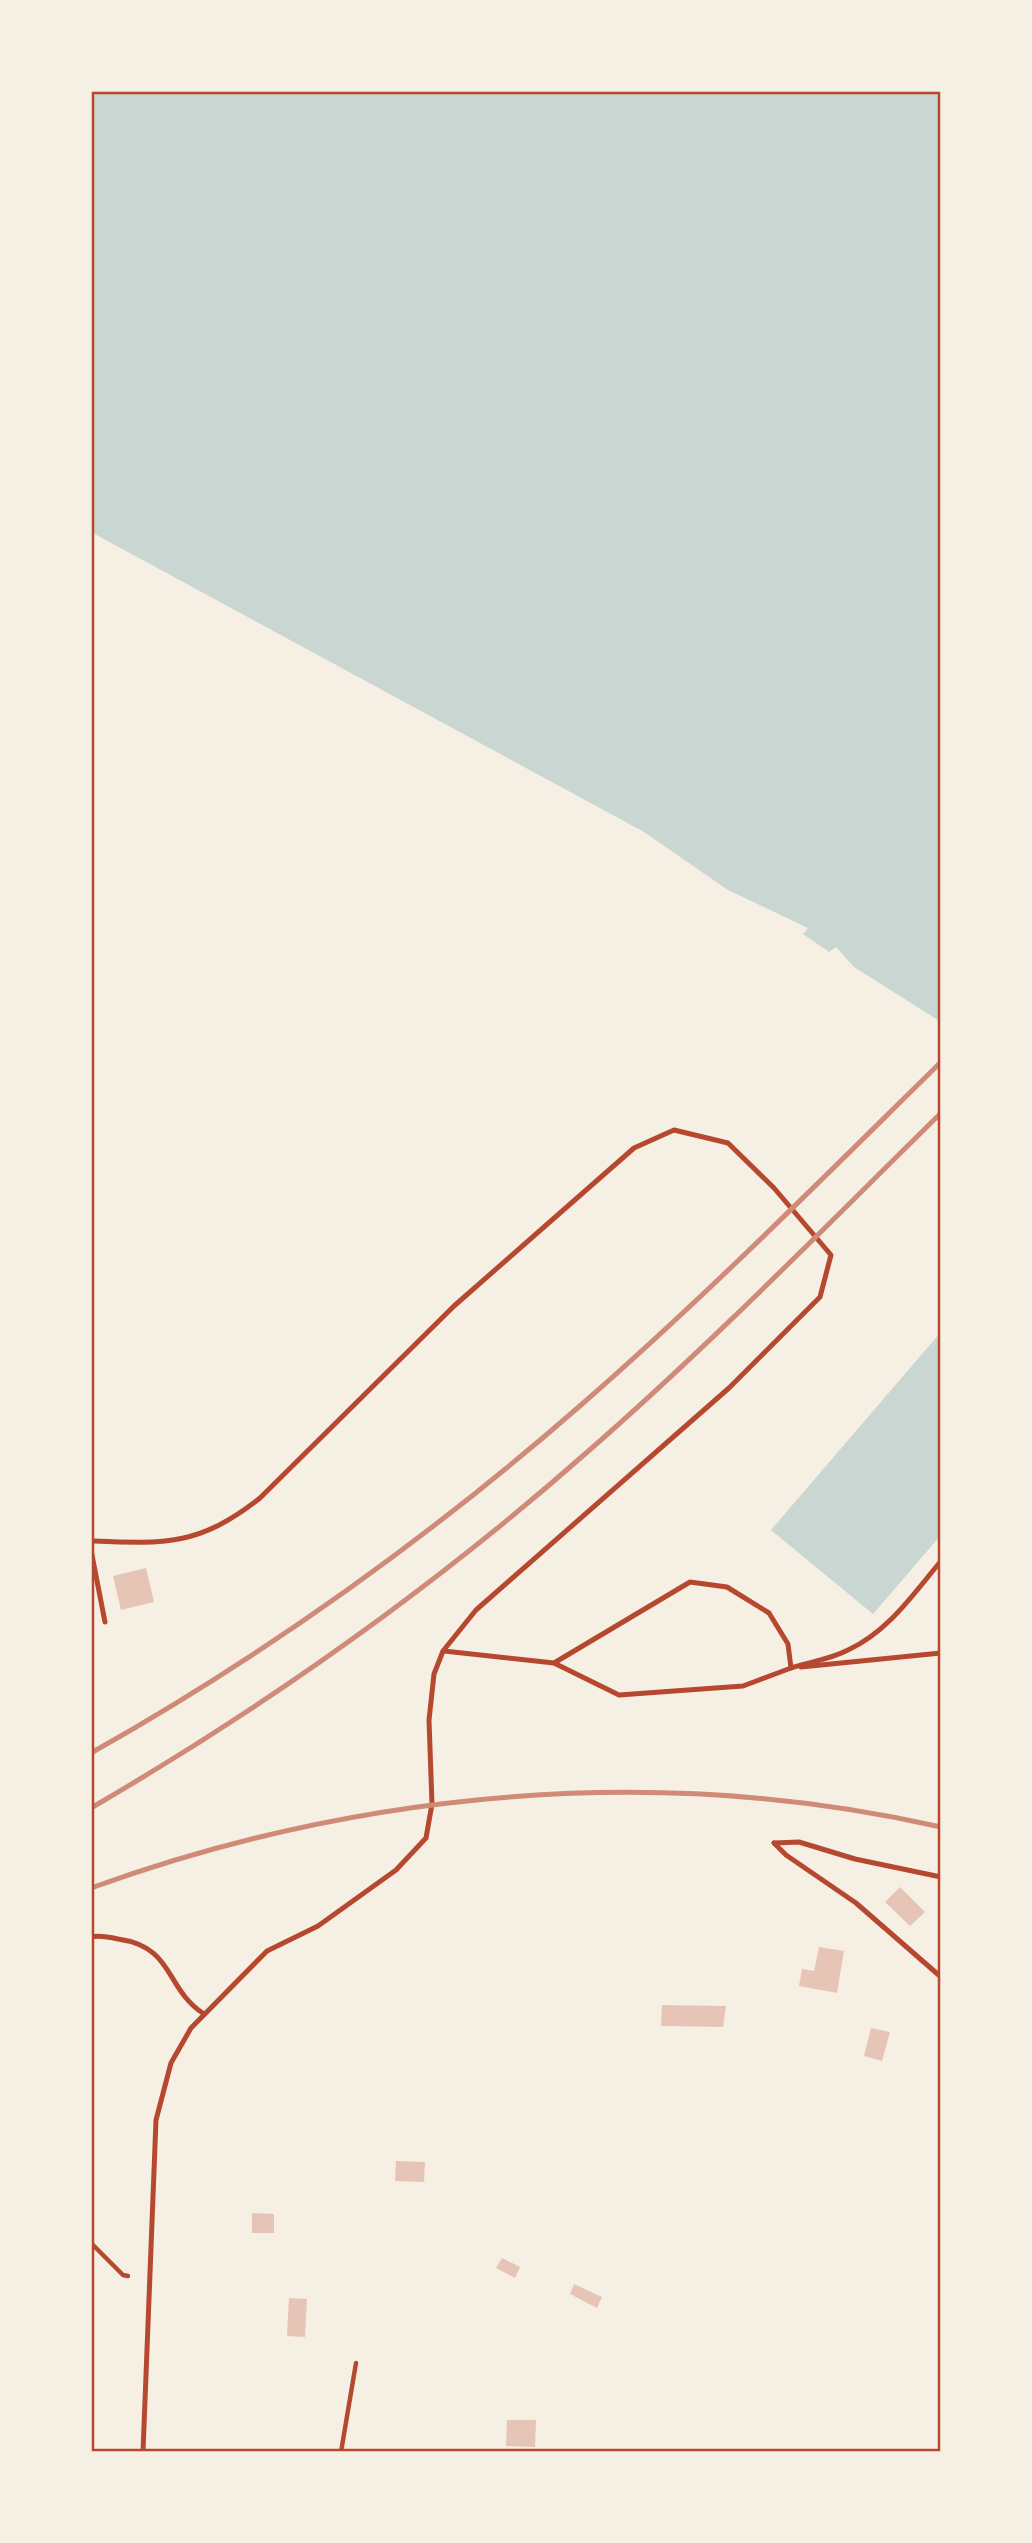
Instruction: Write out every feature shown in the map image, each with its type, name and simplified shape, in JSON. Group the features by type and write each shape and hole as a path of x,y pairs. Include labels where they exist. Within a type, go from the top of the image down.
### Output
{"lane":[{"path":"91,1541 167,1543 202,1535 234,1518 260,1498 454,1306 634,1148 674,1130 728,1143 774,1188 831,1255 820,1297 729,1388 476,1610 443,1651 434,1674 429,1720 432,1804 426,1838 396,1870 317,1926 267,1951 191,2028 172,2063 156,2120 143,2452"},
{"path":"91,1550 104,1622"},
{"path":"443,1651 554,1663 618,1695 743,1686 847,1651 870,1639 941,1561"},
{"path":"554,1663 690,1583 727,1587 769,1612 788,1644 791,1668"},
{"path":"791,1668 941,1653"},
{"path":"941,1877 855,1858 799,1842 774,1843 786,1856 856,1903 941,1977"},
{"path":"91,1937 136,1941 156,1952 191,2005 204,2014"}],"path":[{"path":"91,2243 123,2276"},
{"path":"341,2452 356,2363"}],"shaded area":[{"path":"91,91 941,91 941,1022 854,967 836,947 829,952 803,934 808,928 728,890 644,832 91,532"},
{"path":"941,1332 941,1535 873,1614 771,1530"}],"building":[{"path":"146,1568 154,1602 121,1610 113,1576"},
{"path":"900,1887 925,1912 910,1926 885,1902"},
{"path":"819,1947 844,1951 837,1993 799,1986 802,1969 814,1971"},
{"path":"662,2005 726,2006 723,2027 661,2026"},
{"path":"871,2028 890,2032 882,2061 864,2056"},
{"path":"396,2161 425,2162 424,2182 395,2181"},
{"path":"252,2213 274,2214 274,2233 252,2233"},
{"path":"502,2258 520,2267 515,2278 496,2268"},
{"path":"574,2284 602,2297 597,2308 570,2294"},
{"path":"289,2298 307,2299 305,2337 287,2336"},
{"path":"507,2420 536,2420 535,2447 506,2446"}],"railway":[{"path":"91,1753 220,1676 283,1634 406,1547 524,1454 673,1322 941,1062"},
{"path":"91,1808 221,1728 347,1643 527,1504 676,1371 941,1113"},
{"path":"91,1888 194,1855 298,1828 405,1809 512,1797 620,1792 727,1796 835,1807 941,1827"}]}
